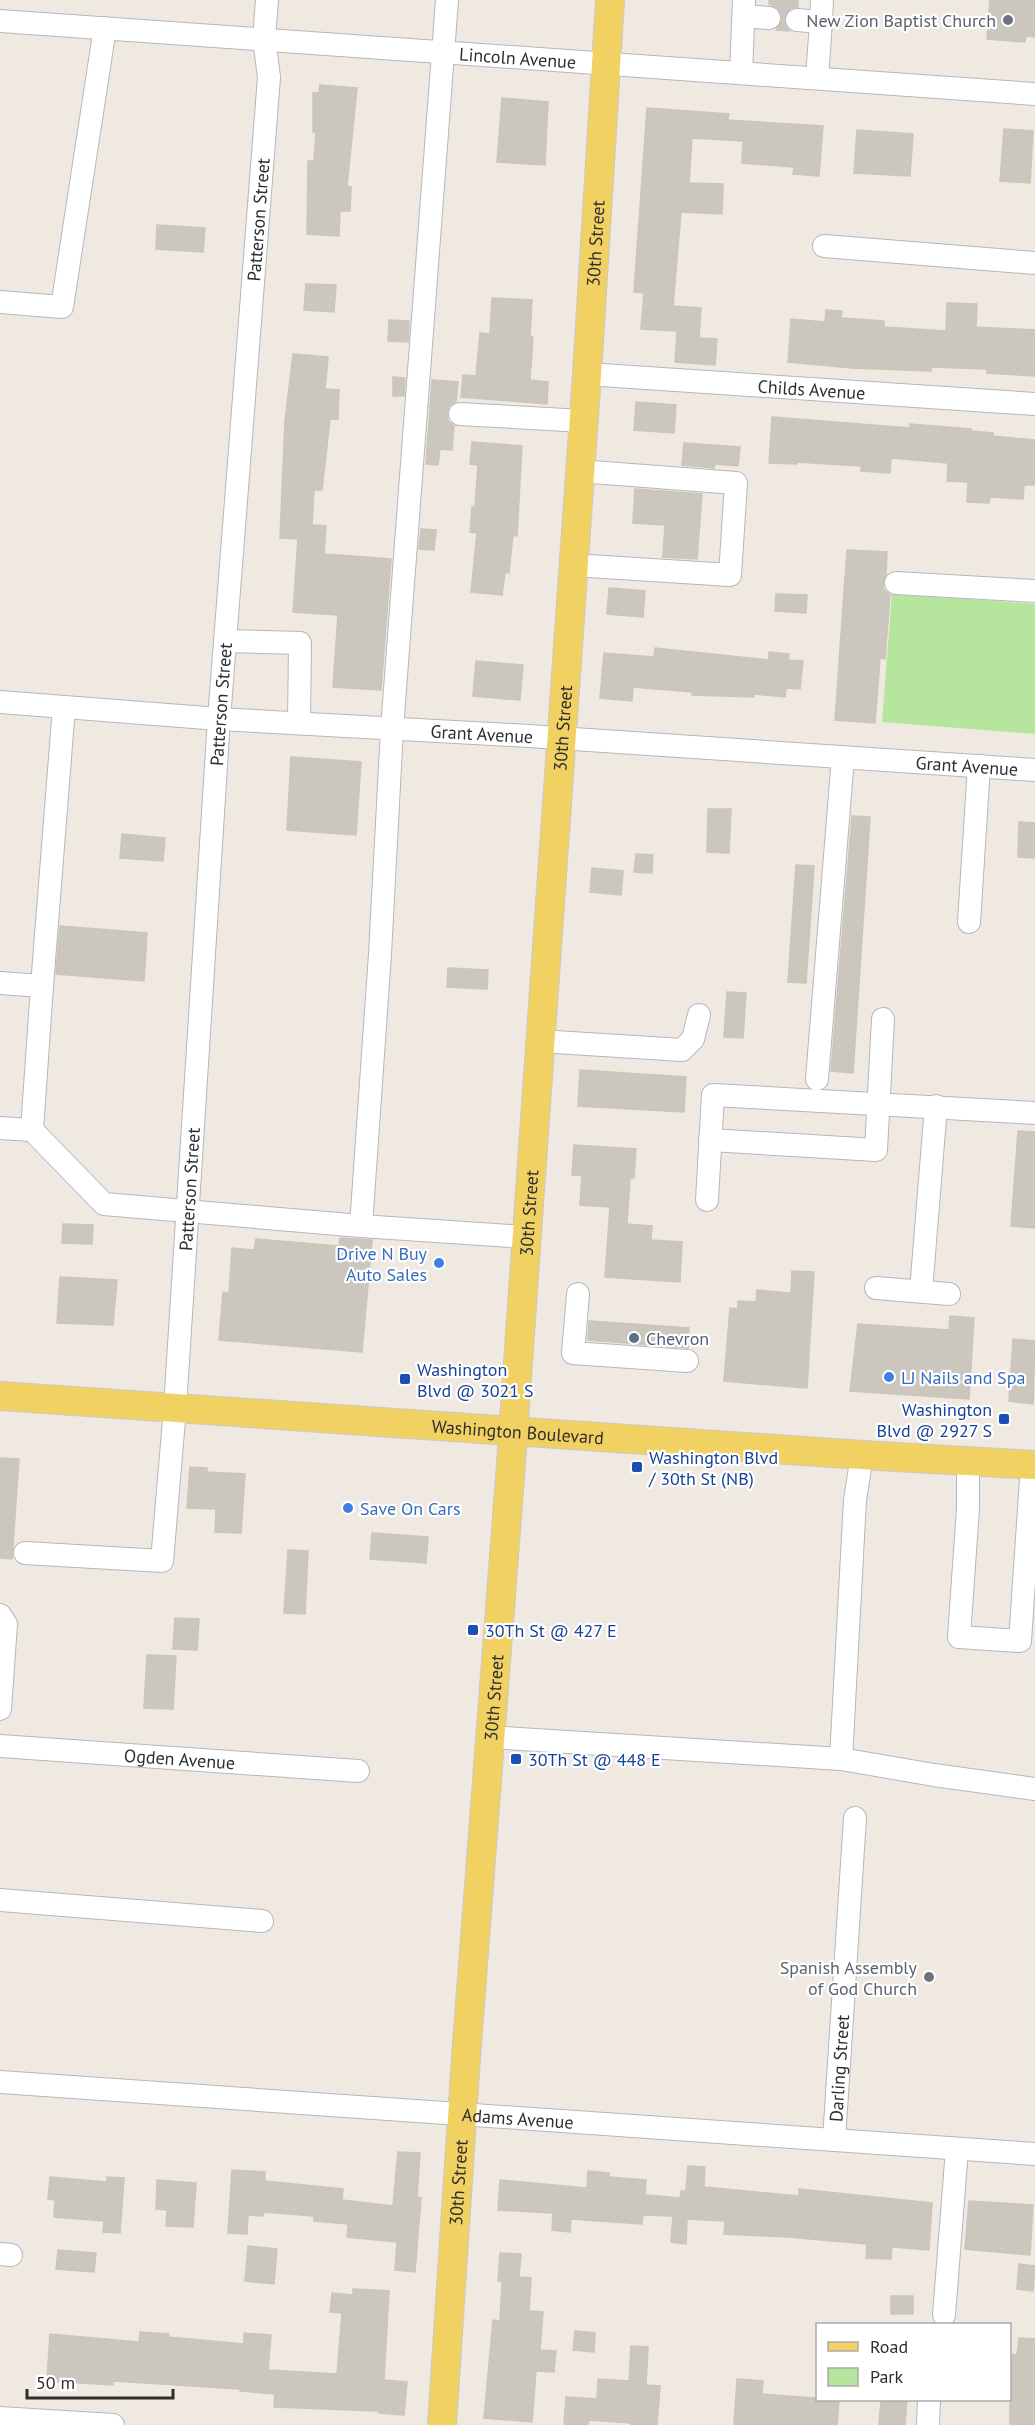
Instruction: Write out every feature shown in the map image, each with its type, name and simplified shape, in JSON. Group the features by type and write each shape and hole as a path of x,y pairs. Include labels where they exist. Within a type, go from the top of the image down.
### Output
{"main road":[{"name":"30th Street","path":"442,2425 462,2114 587,374 610,0"},
{"name":"Washington Boulevard","path":"0,1396 1034,1465"}],"street":[{"name":"Patterson Street","path":"25,1553 162,1561 175,1408 219,719 268,76 264,39 267,0"},
{"path":"361,1226 420,328 447,0"},
{"path":"741,73 744,8 769,18"},
{"path":"797,20 821,11 817,78"},
{"name":"Lincoln Avenue","path":"0,21 1035,94"},
{"path":"0,302 62,307 105,28"},
{"path":"824,246 1035,264"},
{"name":"Childs Avenue","path":"587,374 1035,404"},
{"path":"460,414 583,421"},
{"path":"573,565 730,574 736,483 579,471"},
{"path":"896,583 1035,591"},
{"path":"225,641 300,643 299,723"},
{"name":"Grant Avenue","path":"0,702 219,719 1035,770"},
{"path":"32,1130 64,707"},
{"path":"817,1079 843,757"},
{"path":"969,922 979,766"},
{"path":"0,983 42,986"},
{"path":"539,1041 682,1050 693,1040 699,1015"},
{"path":"710,1140 876,1150 884,1019"},
{"path":"707,1200 713,1095 1035,1113"},
{"path":"921,1291 926,1106"},
{"path":"0,1128 32,1130 104,1204 188,1210 219,1216 525,1237"},
{"path":"876,1288 949,1294"},
{"path":"578,1294 573,1353 687,1361"},
{"path":"841,1759 855,1500 862,1455"},
{"path":"968,1460 968,1508 959,1637 1027,1646 1034,1465"},
{"path":"0,1616 6,1624 1,1667 0,1710"},
{"path":"489,1737 841,1759 1035,1789"},
{"name":"Ogden Avenue","path":"0,1746 358,1771"},
{"name":"Darling Street","path":"834,2140 855,1818"},
{"path":"0,1900 262,1922"},
{"name":"Adams Avenue","path":"0,2082 1035,2154"},
{"path":"944,2315 957,2149"},
{"path":"928,2425 929,2401"},
{"path":"0,2418 113,2425"}],"green space":[{"path":"892,593 1035,604 1035,734 882,722"}],"building":[{"path":"769,0 798,0 798,7 791,8 784,18 789,31 776,30 782,20 781,13 769,4"},
{"name":"New Zion Baptist Church","path":"990,0 1035,0 1035,37 1026,36 1025,42 987,39"},
{"path":"320,85 357,88 347,186 351,187 350,211 340,211 339,236 307,234 308,161 314,161 316,132 313,132 313,93 319,93"},
{"path":"502,98 548,102 545,165 497,162"},
{"path":"647,108 729,114 728,120 823,126 819,176 793,174 794,167 742,163 743,141 692,138 689,183 723,184 722,214 681,212 673,306 701,308 699,338 717,339 715,365 675,362 677,331 641,329 644,293 634,292"},
{"path":"1004,129 1033,131 1030,183 1000,181"},
{"path":"857,130 913,134 910,176 854,173"},
{"path":"157,225 205,228 203,252 156,249"},
{"path":"306,284 336,285 334,312 304,310"},
{"path":"492,298 532,300 530,337 533,337 530,380 548,382 547,404 461,397 463,375 476,376 480,333 490,334"},
{"path":"947,303 977,304 976,327 1035,330 1035,376 987,373 987,369 931,367 931,371 852,368 788,362 791,319 825,322 826,310 842,311 841,318 884,321 884,327 946,331"},
{"path":"389,320 409,321 408,342 388,341"},
{"path":"293,354 328,357 325,389 339,390 338,419 330,419 322,490 314,490 312,525 326,526 324,554 391,559 381,690 333,687 338,615 293,612 298,539 280,538 285,421"},
{"path":"393,377 405,378 404,396 393,396"},
{"path":"432,380 458,382 456,401 449,406 447,413 448,421 454,426 452,450 440,449 438,465 426,464"},
{"path":"636,402 676,405 674,433 634,430"},
{"path":"772,417 910,428 910,424 971,429 971,431 993,433 993,436 1035,440 1035,485 1024,485 1023,499 990,497 989,503 967,502 968,482 947,481 948,463 891,458 890,473 861,471 861,466 797,462 797,464 769,463"},
{"path":"472,442 522,446 517,536 513,535 509,573 505,572 502,595 471,592 477,533 470,532 472,507 475,507 478,465 470,464"},
{"path":"684,443 740,447 738,466 715,464 714,468 682,465"},
{"path":"635,489 702,494 697,559 663,557 665,525 633,523"},
{"path":"421,529 436,530 434,550 419,549"},
{"path":"847,550 887,552 886,574 883,583 884,590 890,595 885,659 880,658 875,723 835,720"},
{"path":"609,588 645,591 643,617 607,614"},
{"path":"776,594 807,595 806,613 775,611"},
{"path":"655,648 769,660 769,652 789,654 788,660 803,661 800,689 786,688 785,697 754,694 754,697 692,695 692,692 633,687 632,701 600,698 604,653 654,657"},
{"path":"476,661 523,665 520,700 473,696"},
{"path":"291,757 361,762 356,835 287,830"},
{"path":"708,809 731,809 729,853 707,852"},
{"path":"852,816 870,817 853,1073 831,1071"},
{"path":"1019,822 1035,823 1035,858 1018,857"},
{"path":"122,834 165,838 163,861 120,858"},
{"path":"636,854 653,855 652,873 634,872"},
{"path":"796,865 814,866 806,983 788,982"},
{"path":"592,868 623,871 621,895 590,892"},
{"path":"60,926 147,933 144,981 56,974"},
{"path":"448,968 488,970 487,989 447,987"},
{"path":"727,992 746,993 743,1038 724,1037"},
{"path":"580,1070 686,1077 684,1112 578,1106"},
{"path":"1018,1131 1035,1132 1035,1228 1011,1226"},
{"path":"574,1145 636,1149 634,1178 630,1178 627,1224 652,1226 651,1240 682,1242 680,1282 605,1277 610,1207 580,1205 582,1175 572,1175"},
{"path":"63,1224 93,1225 92,1244 62,1243"},
{"path":"340,1238 372,1240 362,1352 219,1340 223,1292 229,1293 232,1248 254,1250 256,1239 339,1246"},
{"path":"792,1271 814,1272 807,1388 724,1381 730,1308 738,1309 738,1301 756,1302 757,1290 791,1293"},
{"path":"60,1277 117,1280 113,1325 57,1323"},
{"path":"950,1316 974,1318 969,1399 850,1391 858,1324 949,1330"},
{"name":"Chevron","path":"589,1321 689,1328 688,1348 588,1340"},
{"path":"1013,1339 1035,1341 1033,1404 1009,1401"},
{"path":"0,1458 19,1459 12,1559 0,1558"},
{"path":"190,1467 207,1468 207,1472 245,1474 241,1533 215,1532 216,1509 187,1508"},
{"path":"372,1533 428,1537 426,1563 370,1559"},
{"path":"288,1550 308,1551 305,1614 284,1613"},
{"path":"175,1618 199,1619 197,1650 173,1649"},
{"path":"147,1655 176,1656 173,1709 144,1708"},
{"path":"398,2152 420,2153 417,2197 421,2198 415,2272 395,2270 397,2242 347,2237 348,2224 314,2221 314,2216 263,2212 263,2216 248,2215 247,2234 228,2233 232,2170 265,2172 265,2181 343,2189 342,2200 393,2206"},
{"path":"688,2166 705,2167 704,2187 799,2196 799,2189 932,2203 929,2250 892,2247 891,2259 866,2258 867,2244 724,2234 725,2221 687,2219 686,2244 671,2242 673,2216 643,2215 642,2224 571,2219 570,2232 552,2230 553,2213 498,2210 500,2180 587,2188 588,2171 609,2173 609,2177 646,2180 645,2195 680,2198 681,2191 686,2191"},
{"path":"50,2177 107,2182 107,2177 124,2178 120,2233 103,2232 104,2221 54,2217 55,2200 48,2199"},
{"path":"157,2180 196,2183 193,2227 166,2226 167,2210 156,2209"},
{"path":"969,2201 1033,2205 1030,2255 965,2249"},
{"path":"248,2246 277,2249 274,2284 245,2281"},
{"path":"58,2250 96,2253 94,2272 56,2269"},
{"path":"500,2253 521,2254 519,2277 531,2278 529,2311 543,2312 540,2350 556,2351 554,2372 536,2371 532,2422 484,2418 493,2320 500,2321 502,2281 498,2281"},
{"path":"1019,2264 1035,2266 1033,2291 1017,2289"},
{"path":"353,2289 389,2291 384,2380 407,2382 404,2415 379,2413 379,2411 274,2407 275,2394 240,2391 240,2389 113,2381 113,2385 47,2381 50,2334 139,2342 140,2332 244,2344 244,2333 271,2335 268,2370 337,2374 342,2313 330,2312 332,2293 353,2295"},
{"path":"891,2296 913,2296 913,2314 891,2314"},
{"path":"575,2331 595,2333 594,2352 573,2350"},
{"path":"1019,2338 1035,2339 1035,2425 1010,2425 1011,2354 1017,2355"},
{"path":"631,2346 648,2347 646,2385 660,2386 657,2425 631,2425 631,2423 589,2420 588,2425 564,2425 566,2397 597,2399 598,2379 629,2381"},
{"path":"737,2379 763,2381 762,2394 816,2398 816,2401 839,2401 837,2425 734,2425"},
{"path":"881,2401 907,2401 905,2425 879,2425"}],"place":[{"name":"New Zion Baptist Church","path":"1008,20"},
{"name":"Drive N Buy Auto Sales","path":"439,1263"},
{"name":"Chevron","path":"634,1338"},
{"name":"LJ Nails and Spa","path":"889,1377"},
{"name":"Washington Blvd @ 3021 S","path":"405,1379"},
{"name":"Washington Blvd @ 2927 S","path":"1004,1419"},
{"name":"Washington Blvd / 30th St (NB)","path":"637,1467"},
{"name":"Save On Cars","path":"348,1508"},
{"name":"30Th St @ 427 E","path":"473,1630"},
{"name":"30Th St @ 448 E","path":"516,1759"},
{"name":"Spanish Assembly of God Church","path":"929,1977"}]}
